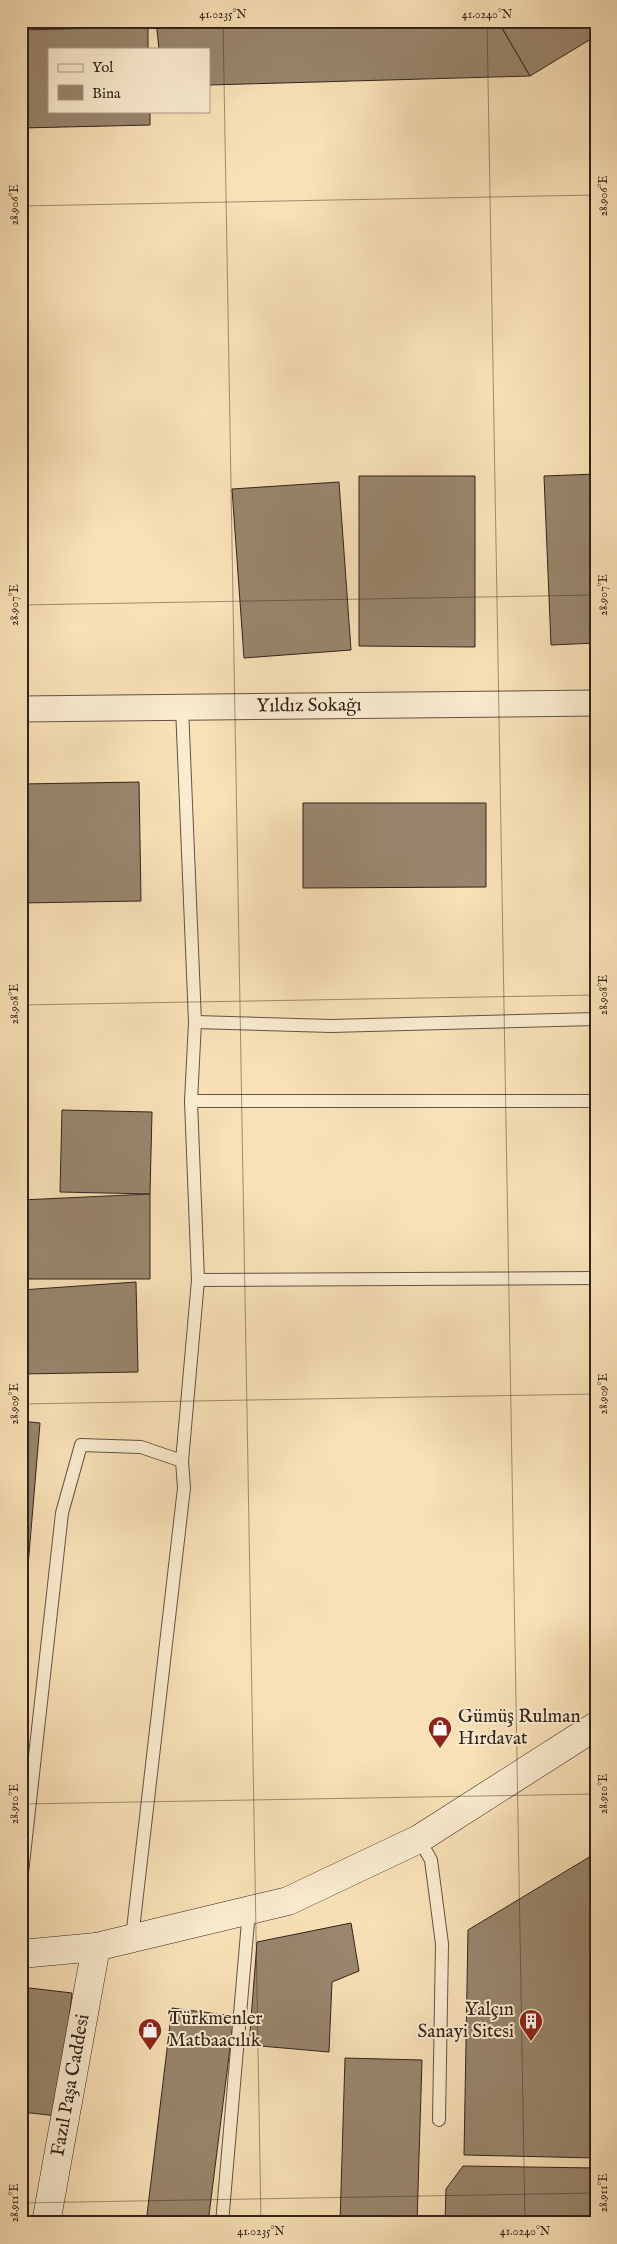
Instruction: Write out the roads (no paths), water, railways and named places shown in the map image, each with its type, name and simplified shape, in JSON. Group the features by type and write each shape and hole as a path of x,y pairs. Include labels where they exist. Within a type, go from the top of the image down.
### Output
{"main road":[{"path":"21,1954 96,1947 288,1901 419,1839 596,1726"},
{"name":"Fazıl Paşa Caddesi","path":"46,2223 96,1947"}],"street":[{"name":"Yıldız Sokağı","path":"21,709 596,703"}],"lane":[{"path":"132,1938 184,1488 182,1461 198,1280 191,1101 195,1022 182,707"},
{"path":"195,1022 331,1026 596,1020"},
{"path":"191,1101 596,1101"},
{"path":"198,1280 596,1278"},
{"path":"21,1882 62,1513 81,1445 141,1447 182,1461"},
{"path":"419,1839 431,1860 442,1944 438,2120"},
{"path":"222,2223 249,1910"}],"place":[{"name":"Gümüş Rulman Hırdavat","path":"440,1749"},
{"name":"Yalçın Sanayi Sitesi","path":"531,2042"},
{"name":"Türkmenler Matbaacılık","path":"150,2051"}]}
